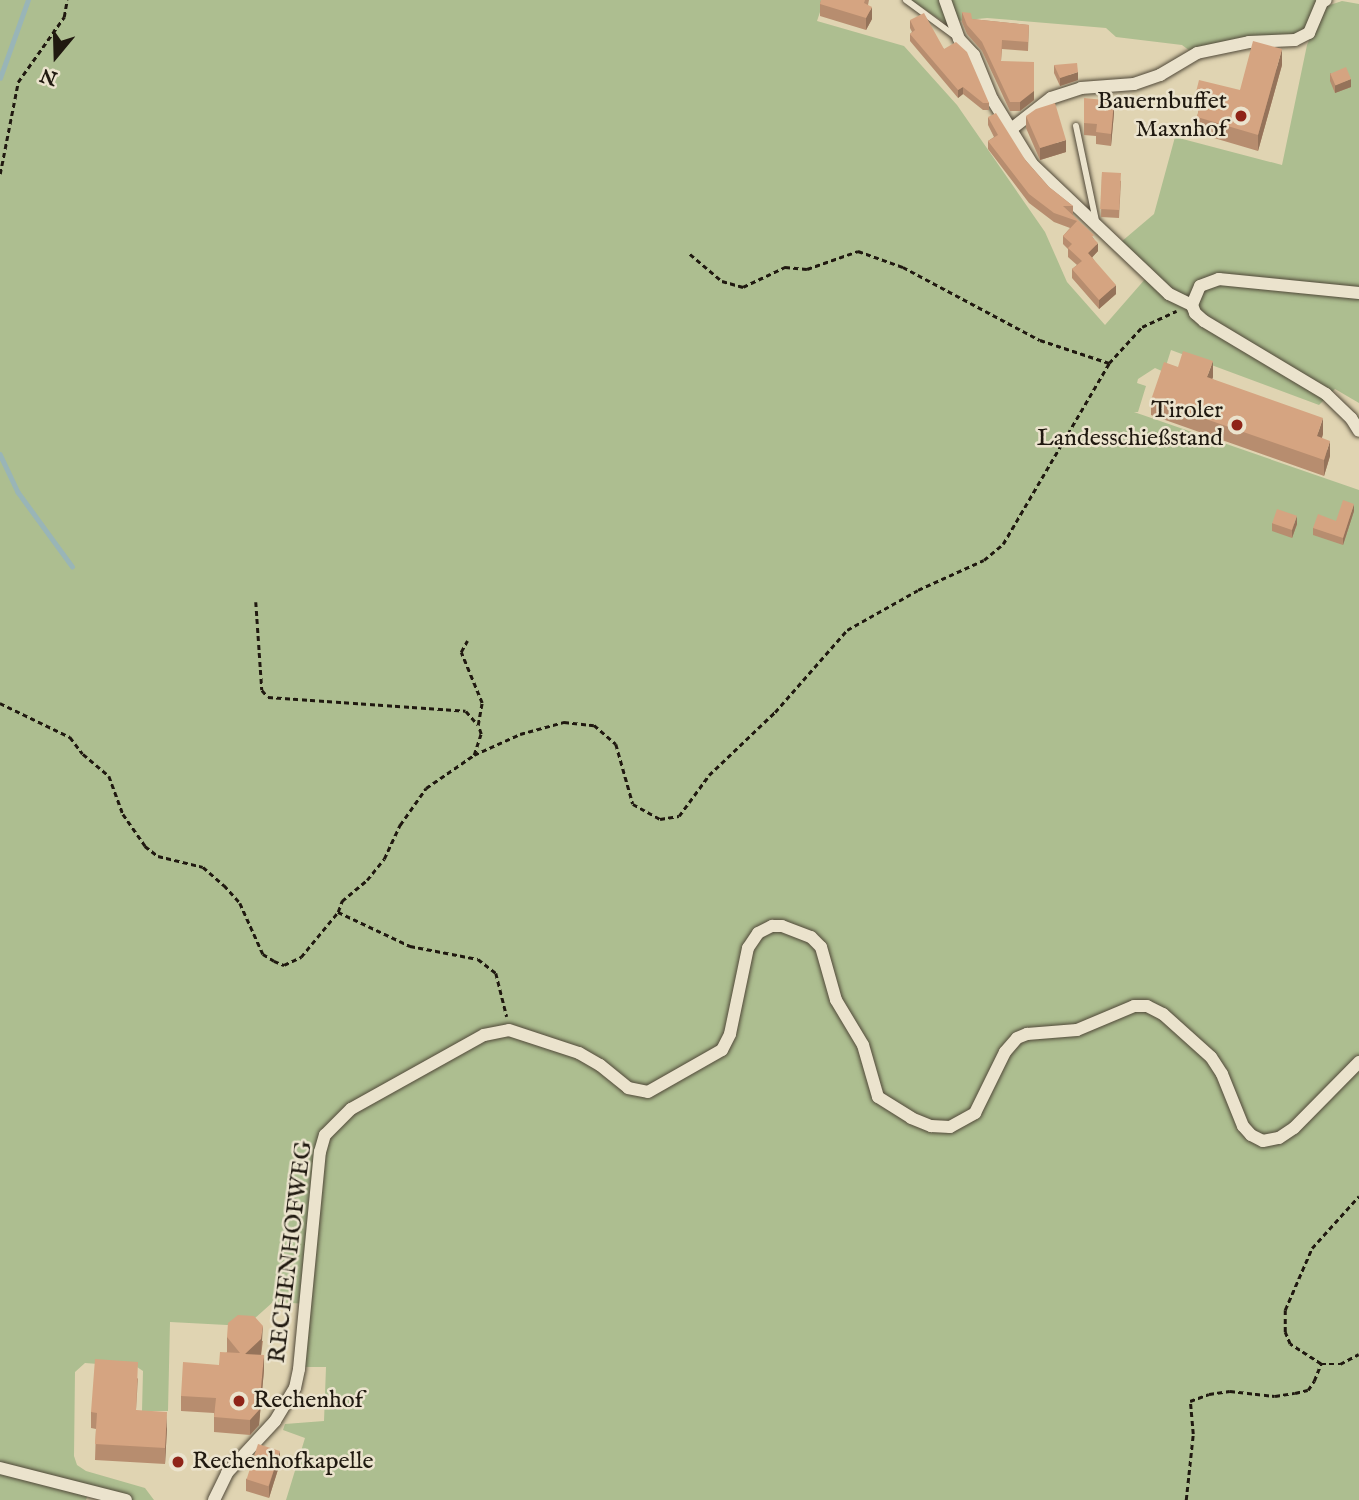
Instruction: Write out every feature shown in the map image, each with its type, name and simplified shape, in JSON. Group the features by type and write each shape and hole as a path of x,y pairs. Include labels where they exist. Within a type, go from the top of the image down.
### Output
{"street":[{"path":"945,0 959,39 974,55 983,81 1032,164 1170,294 1192,304"},
{"path":"1010,130 1051,98 1081,88 1134,84 1160,75 1197,53 1249,42 1295,40 1310,33 1322,2 1326,0"},
{"path":"1359,293 1220,279 1200,286 1192,304 1195,313 1204,321 1326,394 1351,418 1359,431"},
{"path":"509,1030 579,1053 600,1065 628,1088 648,1092 722,1050 730,1034 748,948 758,933 772,926 782,926 811,936 821,947 836,1000 863,1045 878,1097 911,1118 931,1126 950,1127 975,1113 1005,1052 1017,1038 1027,1034 1077,1030 1134,1006 1147,1006 1163,1014 1211,1056 1222,1073 1243,1126 1251,1135 1263,1141 1279,1138 1294,1128 1359,1062"},
{"name":"RECHENHOFWEG","path":"214,1500 235,1462 275,1421 295,1388 324,1135 351,1109 484,1035 509,1030"},
{"path":"0,1468 125,1500"}],"lane":[{"path":"906,0 959,39"},
{"path":"1076,126 1097,226"}],"path":[{"path":"0,174 18,82 64,17 67,0"},
{"path":"690,254 722,281 743,287 785,267 807,270 858,251 903,267 1040,340 1109,363"},
{"path":"0,703 70,737 83,754 109,776 123,814 145,846 158,856 203,867 240,903 263,954 284,965 301,957 338,912 342,901 367,880 384,859 400,825 426,788 474,755 520,734 564,722 594,725 616,744 633,804 660,819 679,816 709,775 775,712 847,630 918,590 984,560 1003,544 1109,363 1142,327 1192,304"},
{"path":"256,602 262,690 268,697 466,711 478,725 481,734 474,755"},
{"path":"467,641 461,652 482,703 478,725"},
{"path":"338,912 410,946 478,959 496,972 509,1030"},
{"path":"1359,1196 1312,1248 1285,1310 1285,1332 1290,1344 1321,1364 1340,1364 1359,1353"},
{"path":"1186,1500 1193,1434 1190,1401 1209,1394 1230,1391 1275,1396 1308,1390 1321,1364"}],"green space":[{"path":"0,0 824,0 817,21 904,46 957,105 1045,232 1067,282 1105,325 1153,270 1121,242 1154,214 1175,137 1282,165 1307,45 1324,7 1342,1 1359,4 1359,403 1335,389 1319,405 1171,350 1164,372 1155,368 1138,379 1137,383 1146,386 1138,412 1134,412 1359,490 1359,1500 286,1500 305,1438 283,1430 285,1424 324,1421 326,1367 305,1367 310,1304 273,1302 246,1326 170,1322 168,1411 142,1411 143,1371 137,1367 85,1363 75,1372 74,1456 77,1465 86,1471 145,1488 154,1500 110,1500 88,1494 86,1500 0,1500"},
{"path":"939,0 948,25 912,1"},
{"path":"948,0 1321,0 1311,24 1296,36 1190,51 1182,45 1116,37 1106,28 987,18 957,21"}],"building":[{"path":"821,0 865,0 864,3 872,7 866,18 820,4"},
{"path":"962,12 971,13 972,19 1029,25 1028,42 1002,40 1001,61 1034,62 1034,91 1020,102 1010,102 982,42 967,25"},
{"path":"924,13 944,49 956,42 967,52 989,103 983,103 963,87 958,90 910,34 915,30 910,20"},
{"path":"1253,41 1282,49 1258,135 1197,117 1203,94 1196,92 1199,80 1240,90"},
{"path":"1077,63 1078,72 1060,78 1054,65"},
{"path":"1346,67 1351,79 1335,86 1330,74"},
{"path":"1084,98 1114,101 1111,134 1096,132 1097,124 1084,123"},
{"path":"1055,103 1066,140 1040,148 1026,116 1036,109"},
{"path":"996,113 1026,161 1049,187 1073,206 1063,206 1094,235 1092,237 1098,243 1088,253 1116,285 1099,300 1072,269 1082,261 1068,248 1072,244 1063,236 1077,221 1054,213 1029,194 988,141 998,135 988,117"},
{"path":"1102,172 1121,173 1119,210 1100,209"},
{"name":"Tiroler Landesschießstand","path":"1183,351 1213,361 1207,377 1323,418 1317,436 1330,441 1324,460 1151,400 1164,362 1178,367"},
{"path":"1343,500 1354,504 1343,538 1313,528 1318,514 1336,521"},
{"path":"1277,509 1297,516 1292,530 1272,523"},
{"path":"238,1315 254,1316 263,1326 261,1339 245,1354 264,1355 259,1410 250,1420 214,1417 216,1398 181,1396 183,1362 219,1365 220,1352 240,1353 227,1337 228,1323"},
{"path":"95,1359 138,1362 136,1410 167,1412 165,1448 95,1444 97,1413 91,1412"},
{"path":"258,1444 280,1451 268,1486 247,1479"}],"waterway":[{"path":"0,78 28,0"},
{"path":"0,454 18,492 72,566"}],"place":[{"name":"Bauernbuffet Maxnhof","path":"1241,116"},
{"name":"Tiroler Landesschießstand","path":"1237,425"},
{"name":"Rechenhof","path":"239,1401"},
{"name":"Rechenhofkapelle","path":"178,1462"}]}
